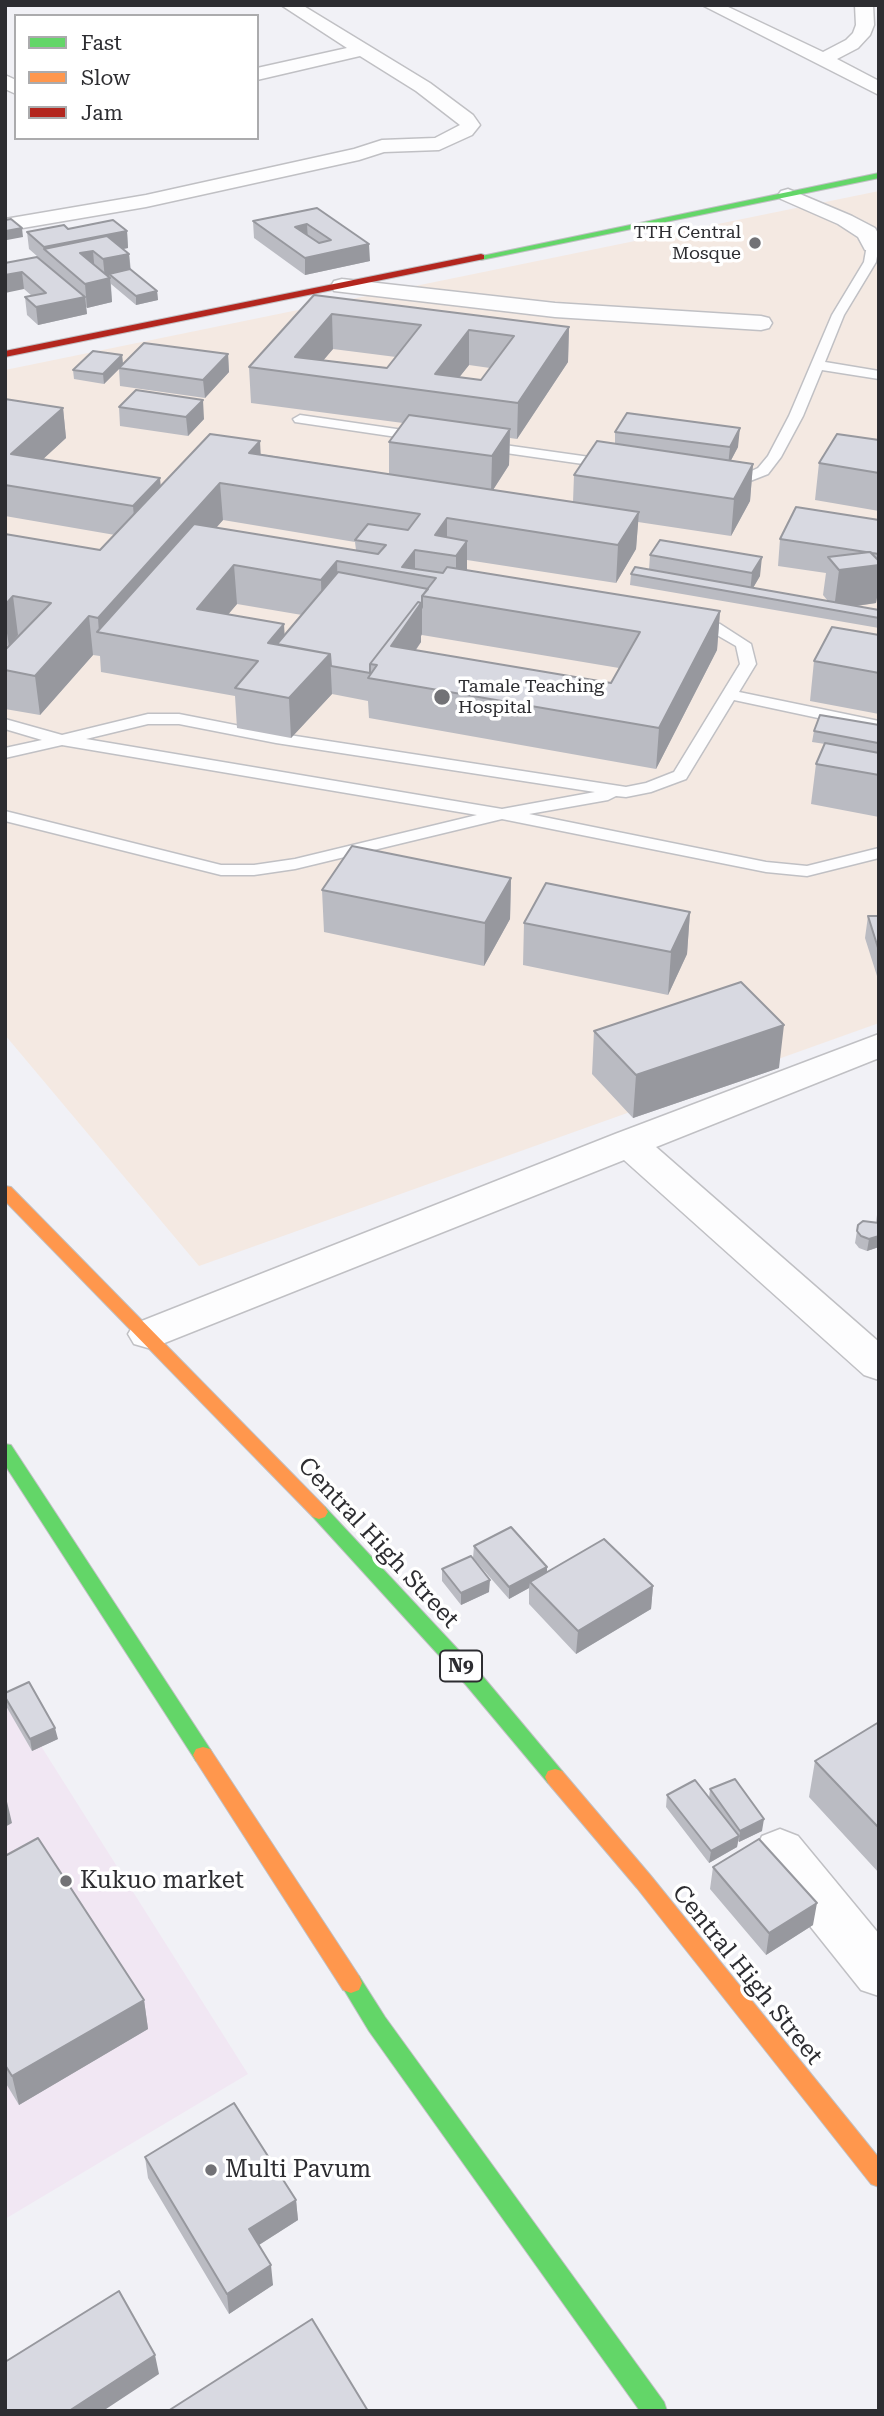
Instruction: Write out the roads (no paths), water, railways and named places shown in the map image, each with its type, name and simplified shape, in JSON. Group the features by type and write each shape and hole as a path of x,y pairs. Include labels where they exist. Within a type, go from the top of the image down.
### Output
{"main road":[{"path":"5,354 879,176"},
{"name":"Central High Street","path":"5,1191 148,1335 473,1679 644,1882 879,2176"},
{"path":"5,1450 376,2024 655,2411"}],"street":[{"path":"5,225 146,201 359,154 382,146 439,144 466,131 470,125 466,119 423,87 289,5"},
{"path":"710,5 879,89"},
{"path":"823,59 852,44 861,35 864,5"},
{"path":"259,74 362,50"},
{"path":"788,195 845,220 867,233 873,245"},
{"path":"342,286 555,310 761,323"},
{"path":"148,1335 879,1045"},
{"path":"628,1143 879,1365"},
{"path":"780,1851 879,1973"}],"lane":[{"path":"707,477 745,479 763,471 774,457 796,416 838,315 870,262 873,245"},
{"path":"817,365 879,375"},
{"path":"300,419 437,439"},
{"path":"465,443 631,467"},
{"path":"5,816 221,870 232,870 295,864 502,814 651,787 680,775 748,664 743,643 715,627 676,620"},
{"path":"731,695 879,726"},
{"path":"5,753 148,719 179,719 276,738 626,792"},
{"path":"5,724 62,740 502,814 766,867 807,871 879,853"}],"place":[{"name":"TTH Central Mosque","path":"755,243"},
{"name":"Tamale Teaching Hospital","path":"442,697"},
{"name":"Kukuo market","path":"66,1881"},
{"name":"Multi Pavum","path":"211,2170"}]}
